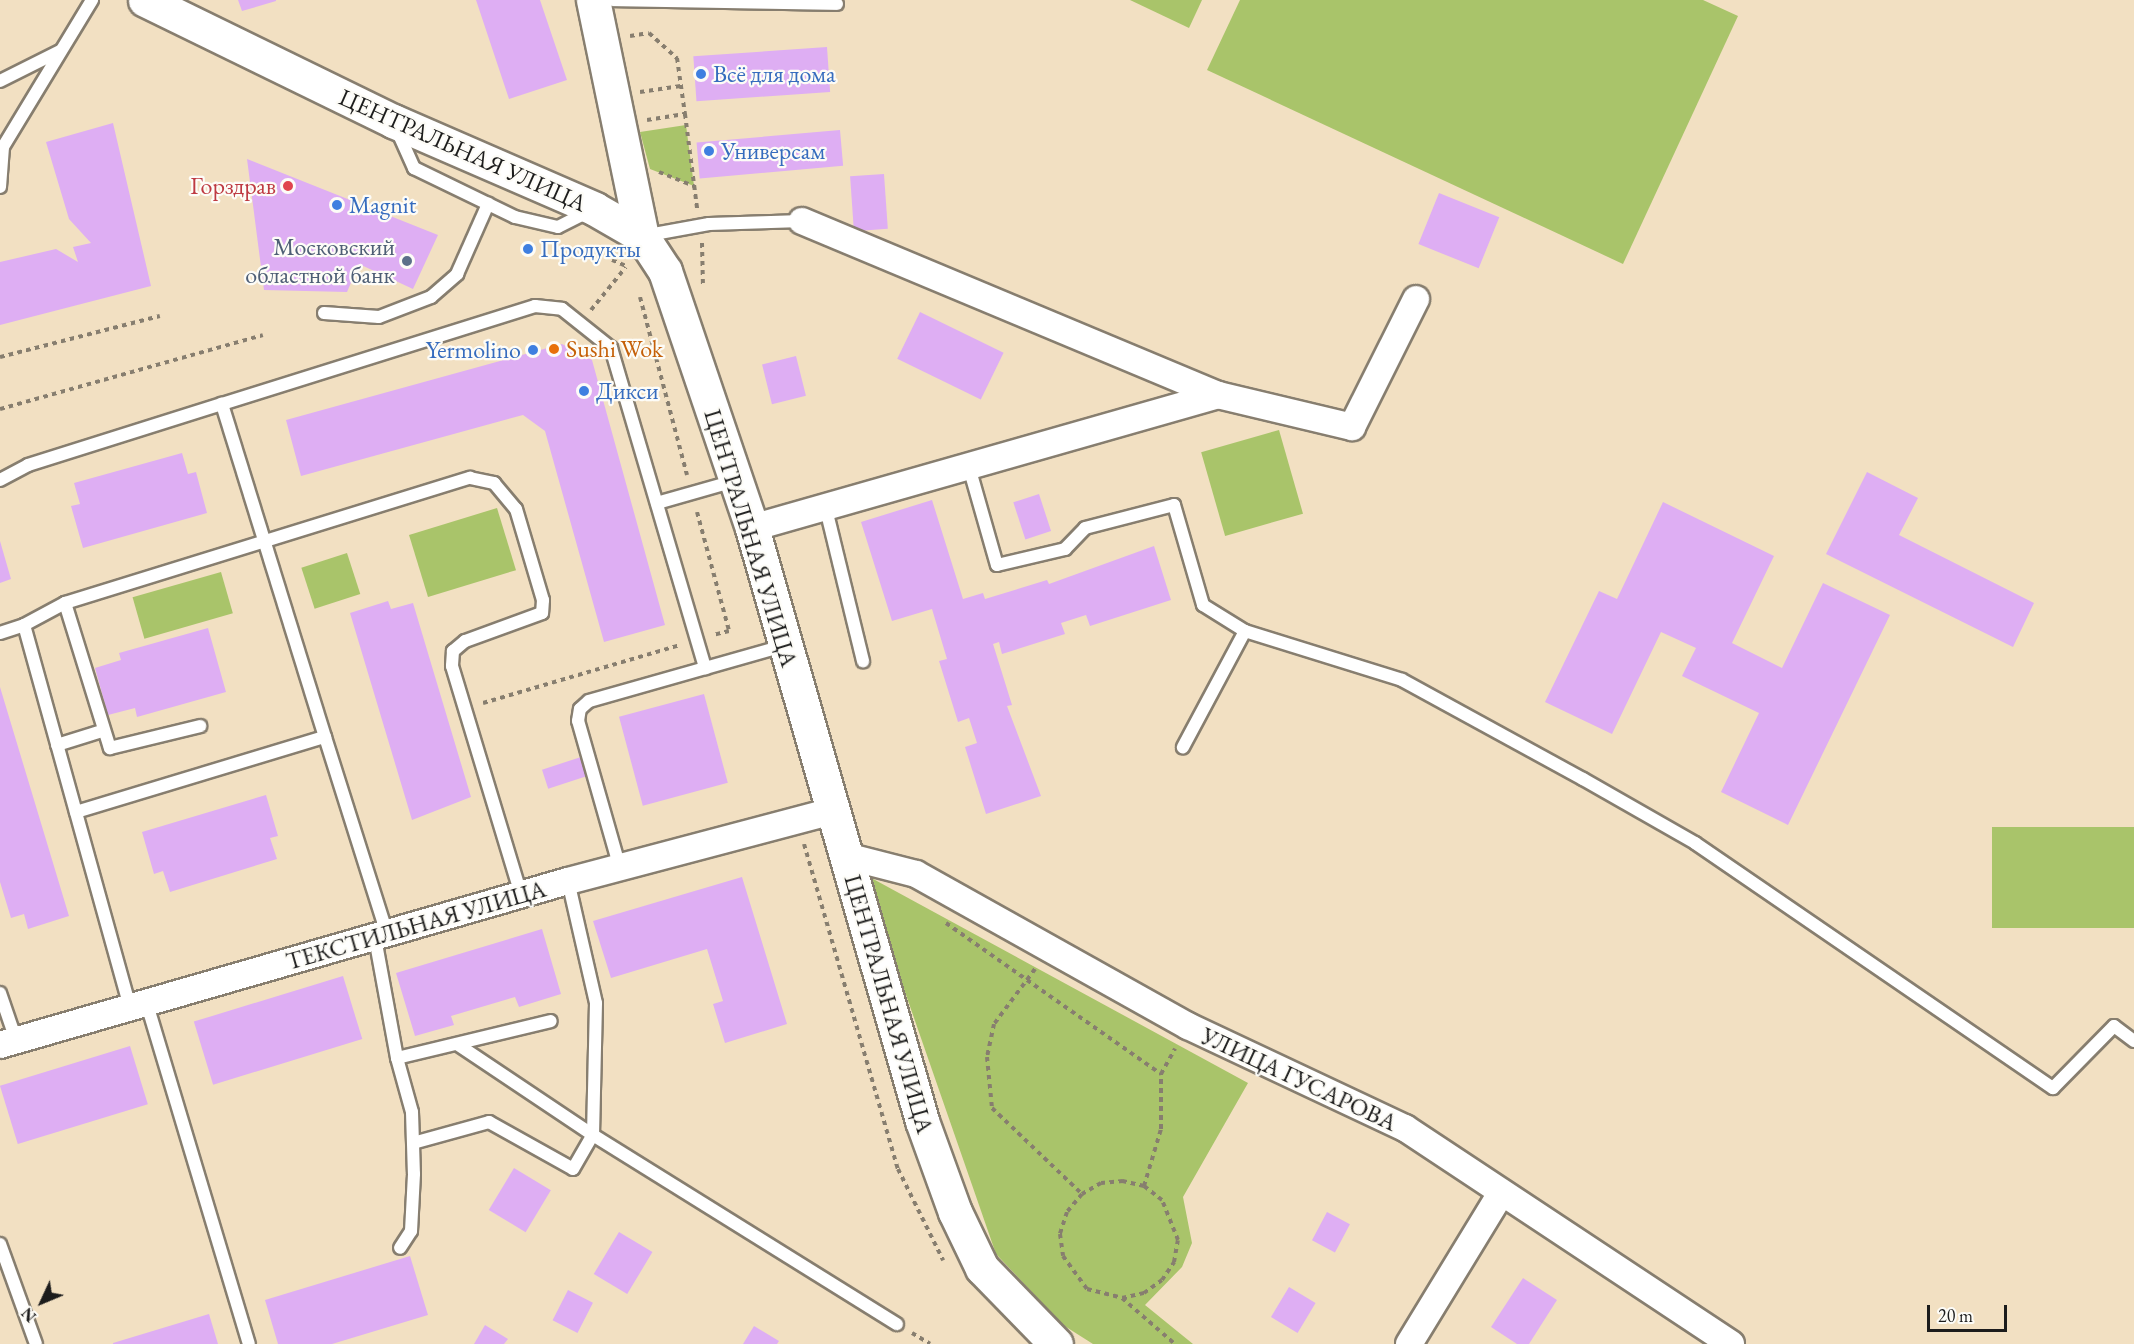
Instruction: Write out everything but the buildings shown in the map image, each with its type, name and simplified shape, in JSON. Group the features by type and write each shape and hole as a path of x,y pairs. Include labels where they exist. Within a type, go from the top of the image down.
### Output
{"main road":[{"name":"ЦЕНТРАЛЬНАЯ УЛИЦА","path":"145,0 393,121 595,209 642,236 665,271 752,528 922,1121 955,1212 982,1268 1056,1344"},
{"path":"593,0 642,236"}],"street":[{"path":"802,221 1218,395 1352,428 1416,299"},
{"path":"752,528 825,505 969,467 1218,395"},
{"name":"ТЕКСТИЛЬНАЯ УЛИЦА","path":"8,1043 568,881 833,811"},
{"name":"УЛИЦА ГУСАРОВА","path":"846,856 916,874 1188,1026 1405,1128 1500,1195 1731,1344"},
{"path":"1409,1344 1500,1195"}],"lane":[{"path":"0,187 3,147 92,0"},
{"path":"613,0 837,4"},
{"path":"0,81 62,50"},
{"path":"393,121 414,168 515,217 558,226 595,209"},
{"path":"324,313 379,317 431,297 457,274 488,204"},
{"path":"642,236 699,225 802,221"},
{"path":"0,480 28,465 548,304 611,348 705,668"},
{"path":"222,404 325,737 381,936 397,1058 412,1112 411,1231 400,1248"},
{"path":"969,467 997,565 1065,549 1085,528 1174,505 1203,605 1245,631 1402,680 1583,779 1695,843 2053,1088 2114,1026 2134,1041"},
{"path":"0,633 24,625 65,603 470,478 482,477 506,493 516,509 543,600 542,613 465,641 453,651 452,666 521,895"},
{"path":"657,503 736,481"},
{"path":"825,505 862,661"},
{"path":"65,603 102,731 110,748 120,748 200,726"},
{"path":"24,625 76,812 249,1344"},
{"path":"1183,747 1245,631"},
{"path":"620,868 578,721 580,709 589,701 785,645"},
{"path":"57,745 102,731"},
{"path":"76,812 325,737"},
{"path":"413,1143 489,1122 573,1169 593,1135 596,1003 568,881"},
{"path":"0,993 8,1043"},
{"path":"397,1058 551,1021"},
{"path":"457,1044 593,1135 897,1324"},
{"path":"0,1244 36,1344"}],"path":[{"path":"617,37 649,33 677,58 699,225"},
{"path":"631,94 681,86"},
{"path":"637,122 684,114"},
{"path":"653,178 650,169 694,186"},
{"path":"600,297 627,266"},
{"path":"0,357 160,316"},
{"path":"0,409 263,334"},
{"path":"934,915 1161,1074"},
{"path":"1043,946 1031,981 994,1024 987,1057 992,1108 1082,1194"},
{"path":"1144,1186 1161,1129 1161,1074 1188,1026"},
{"path":"1122,1298 1144,1293 1162,1280 1176,1251 1174,1218 1144,1186 1101,1183 1082,1194 1067,1212 1060,1234 1063,1256 1087,1289 1122,1298 1176,1344"}],"green space":[{"path":"1130,0 1202,0 1189,28"},
{"path":"1240,0 1703,0 1738,16 1623,264 1207,70"},
{"path":"686,125 694,186 650,169 640,132"},
{"path":"1279,430 1303,514 1225,536 1201,452"},
{"path":"497,508 516,570 428,597 409,535"},
{"path":"347,553 360,594 315,609 301,568"},
{"path":"221,572 233,613 144,639 133,597"},
{"path":"1992,827 2134,827 2134,928 1992,928"},
{"path":"864,874 1248,1083 1183,1197 1192,1243 1182,1267 1145,1305 1193,1344 1093,1344 1063,1325 996,1254"}],"place":[{"name":"Всё для дома","path":"701,74"},
{"name":"Универсам","path":"709,151"},
{"name":"Горздрав","path":"288,186"},
{"name":"Magnit","path":"337,205"},
{"name":"Продукты","path":"528,249"},
{"name":"Московский областной банк","path":"407,261"},
{"name":"Sushi Wok","path":"554,349"},
{"name":"Yermolino","path":"533,350"},
{"name":"Дикси","path":"584,391"}]}
